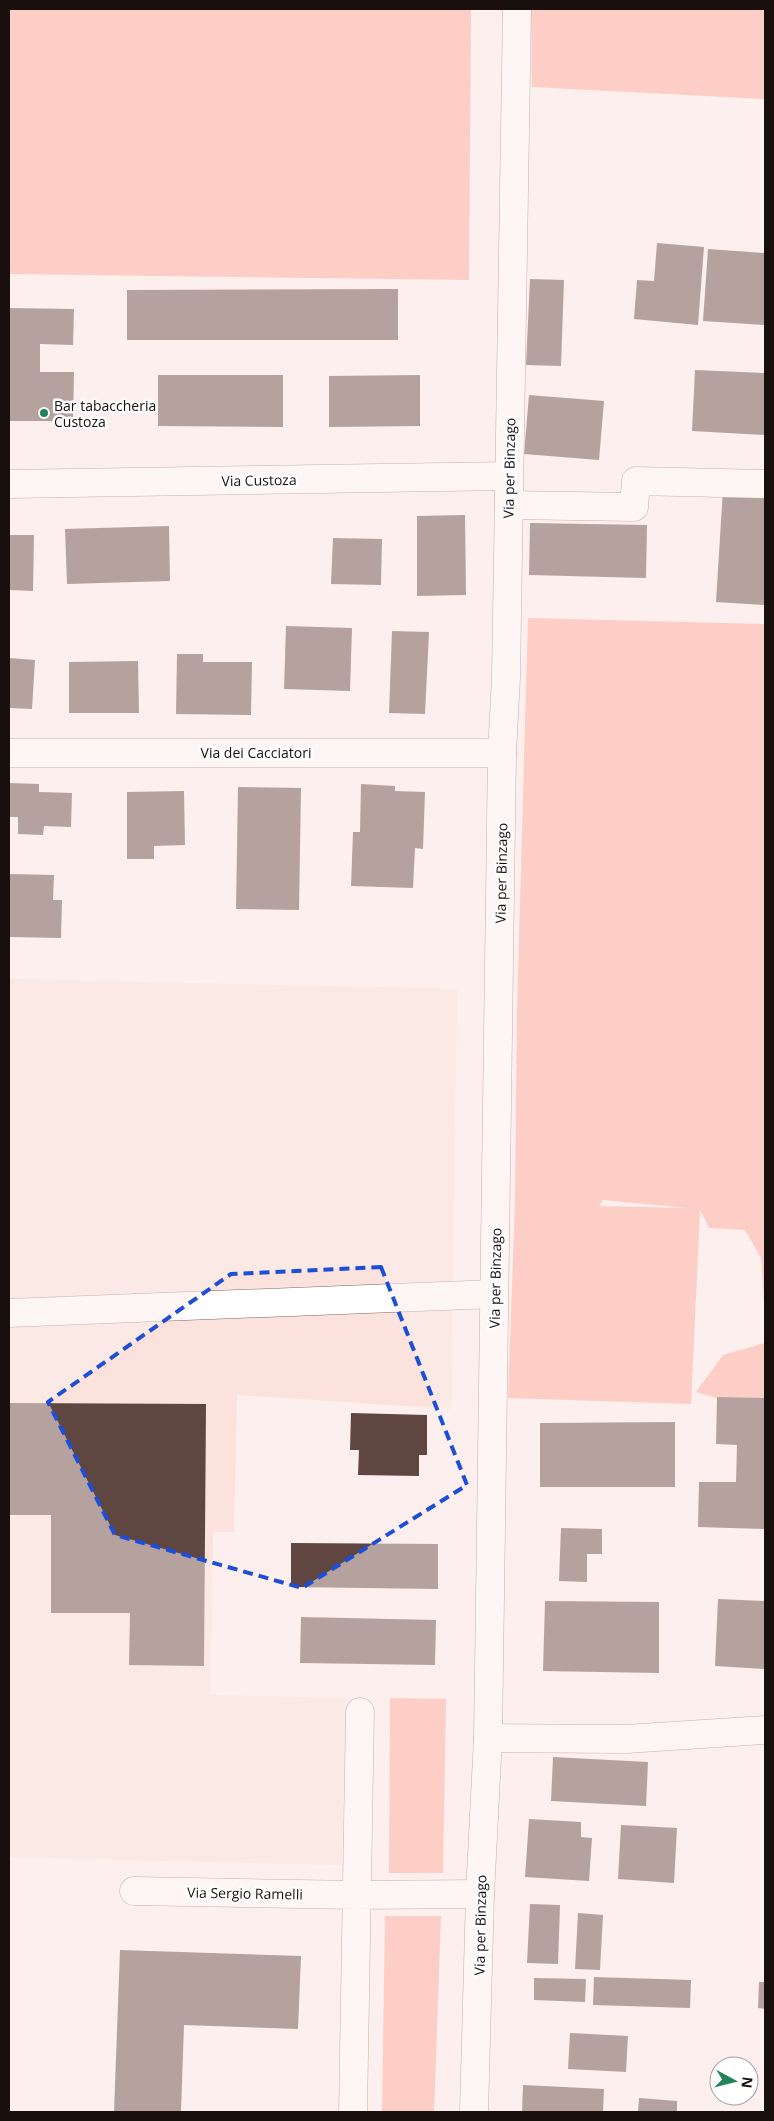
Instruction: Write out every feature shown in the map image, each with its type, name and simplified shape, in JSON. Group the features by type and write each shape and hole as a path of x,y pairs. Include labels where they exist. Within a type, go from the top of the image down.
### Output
{"main road":[{"name":"Via per Binzago","path":"474,2112 480,1894 488,1738 502,753 506,678 516,9"},
{"name":"Via Custoza","path":"9,484 508,476"},
{"path":"508,505 634,507 636,481 765,484"},
{"name":"Via dei Cacciatori","path":"9,753 502,753"},
{"path":"9,1313 494,1294"},
{"path":"353,2112 360,1712"},
{"path":"488,1738 626,1739 765,1730"},
{"name":"Via Sergio Ramelli","path":"134,1891 356,1895 480,1894"}],"highlighted area":[{"path":"381,1267 467,1485 302,1588 115,1535 48,1402 231,1274"}],"shaded area":[{"path":"9,9 471,9 469,280 9,274"},
{"path":"531,9 765,9 765,99 532,87"},
{"path":"528,618 765,624 765,1315 761,1258 745,1230 709,1228 700,1210 691,1404 508,1398 515,1203 517,1011","holes":["603,1200 687,1208 599,1206"]},
{"path":"9,979 457,989 451,1409 237,1395 234,1532 213,1532 210,1695 346,1698 342,1865 9,1857"},
{"path":"765,1343 765,1407 744,1406 696,1392 723,1355"},
{"path":"390,1698 446,1699 443,1873 389,1873"},
{"path":"385,1916 441,1916 434,2112 382,2112"}],"building":[{"path":"657,243 704,247 698,325 634,319 637,280 654,281"},
{"path":"708,249 765,253 765,325 703,321"},
{"path":"530,279 564,280 561,366 526,365"},
{"path":"398,289 398,340 127,340 127,290"},
{"path":"9,308 74,309 73,345 40,344 40,372 74,372 73,421 9,421"},
{"path":"695,370 765,373 765,435 692,431"},
{"path":"158,375 283,375 283,427 158,426"},
{"path":"420,375 420,426 329,427 329,376"},
{"path":"529,395 604,401 599,460 524,454"},
{"path":"723,489 765,491 765,605 716,602"},
{"path":"465,515 466,595 417,596 417,516"},
{"path":"530,523 647,525 646,578 529,575"},
{"path":"169,526 170,581 67,584 65,529"},
{"path":"9,535 34,535 33,591 9,590"},
{"path":"333,538 382,539 381,585 331,584"},
{"path":"286,626 352,628 350,691 284,689"},
{"path":"392,631 429,632 425,714 389,713"},
{"path":"177,654 203,654 203,662 252,662 251,715 176,714"},
{"path":"9,658 35,660 32,709 9,708"},
{"path":"138,661 139,713 69,713 69,662"},
{"path":"9,783 39,784 39,792 72,793 71,827 44,826 43,835 18,834 18,817 9,817"},
{"path":"361,784 395,786 395,791 425,792 423,849 415,848 413,888 351,886 353,832 360,832"},
{"path":"238,787 301,788 299,910 236,909"},
{"path":"184,791 185,845 154,846 154,859 127,859 127,792"},
{"path":"9,874 54,875 53,900 62,900 61,938 9,937"},
{"path":"717,1397 765,1398 765,1529 698,1527 699,1482 736,1482 737,1445 716,1444"},
{"path":"9,1403 206,1404 204,1666 129,1665 130,1613 51,1613 51,1515 9,1515"},
{"path":"351,1413 427,1415 427,1455 419,1455 419,1476 358,1475 359,1450 350,1450"},
{"path":"675,1422 675,1487 540,1487 540,1423"},
{"path":"561,1528 602,1529 602,1554 587,1554 587,1582 559,1581"},
{"path":"291,1543 438,1544 438,1589 291,1587"},
{"path":"718,1599 765,1601 765,1669 715,1666"},
{"path":"545,1601 659,1602 659,1673 543,1671"},
{"path":"301,1617 436,1620 435,1665 300,1663"},
{"path":"553,1757 648,1762 646,1806 551,1801"},
{"path":"529,1819 581,1822 581,1837 592,1838 589,1881 525,1877"},
{"path":"621,1825 677,1828 674,1883 618,1879"},
{"path":"530,1904 560,1905 558,1964 527,1963"},
{"path":"578,1913 603,1915 600,1970 575,1969"},
{"path":"120,1950 301,1956 298,2029 184,2025 181,2112 114,2112"},
{"path":"594,1977 691,1980 690,2008 593,2005"},
{"path":"534,1978 586,1979 585,2002 534,2000"},
{"path":"759,1982 765,1982 765,2009 758,2008"},
{"path":"570,2033 628,2036 626,2072 568,2069"},
{"path":"523,2085 604,2089 603,2112 522,2112"},
{"path":"639,2098 677,2101 677,2112 638,2112"}],"place":[{"name":"Bar tabaccheria Custoza","path":"44,413"}]}
